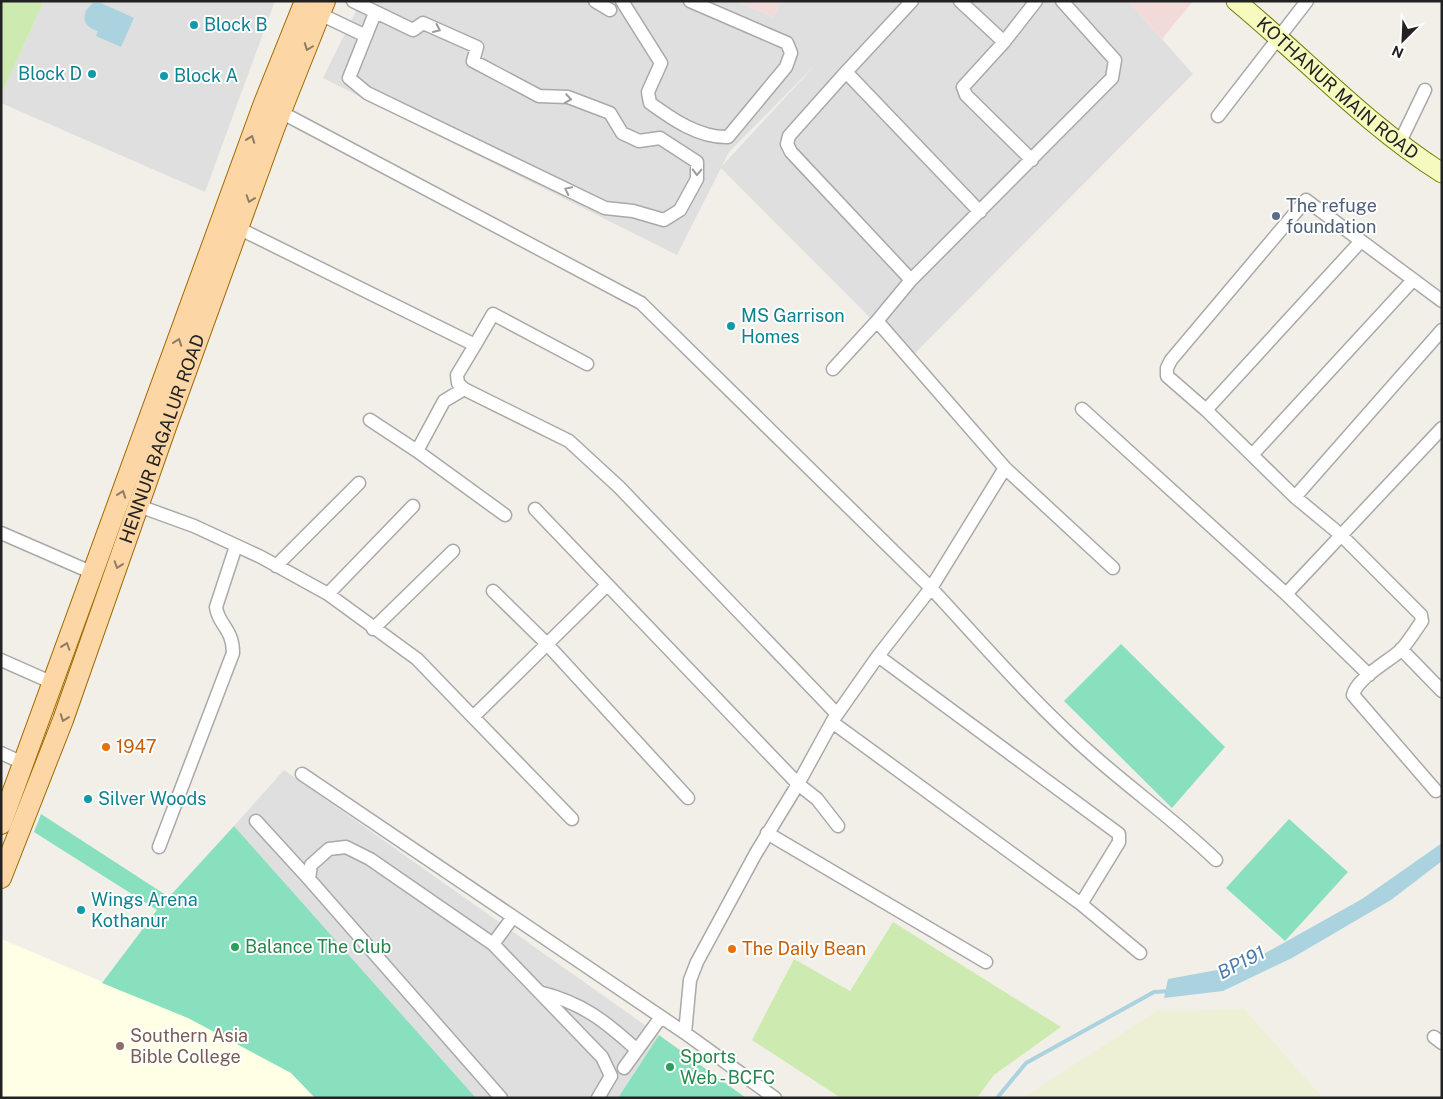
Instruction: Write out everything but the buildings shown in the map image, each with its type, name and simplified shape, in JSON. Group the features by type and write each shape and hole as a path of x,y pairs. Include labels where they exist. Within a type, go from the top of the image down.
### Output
{"main road":[{"name":"HENNUR BAGALUR ROAD","path":"1,824 264,103 305,1"},
{"name":"KOTHANUR MAIN ROAD","path":"1236,1 1279,37 1343,98 1399,144 1442,172"},
{"name":"HENNUR BAGALUR ROAD","path":"1,878 63,720 208,310 240,229 274,129 323,8"}],"street":[{"path":"353,1 413,30 423,23 477,47 473,61 539,96 568,97 610,113 622,133 639,141 660,138 697,162 698,179 680,210 664,220 633,211 605,208 367,93 349,78 375,13"},
{"path":"595,1 610,10"},
{"path":"622,1 660,63 648,92 650,104 677,122 717,138 728,137 786,67 791,54 787,43 690,1"},
{"path":"911,280 791,152 787,144 789,136 912,1"},
{"path":"960,1 1004,42"},
{"path":"1032,160 966,96 963,87 1004,42 1036,1"},
{"path":"833,369 911,280 1112,78 1115,60 1062,1"},
{"path":"1218,116 1307,1"},
{"path":"323,8 366,36"},
{"path":"846,72 980,212"},
{"path":"1399,144 1425,90"},
{"path":"264,103 641,303 931,588 1044,710 1094,757 1189,834 1216,860"},
{"path":"1436,791 1355,701 1354,691 1401,649 1422,621 1421,615 1341,535 1295,497 1206,410 1167,376 1167,368 1171,360 1306,200 1442,301"},
{"path":"240,229 475,345"},
{"path":"1206,410 1361,241"},
{"path":"1252,455 1413,280"},
{"path":"587,364 493,314 457,375 458,383 464,388 569,441 618,487 834,717 1081,904 1140,953"},
{"path":"877,321 1005,468 1113,568"},
{"path":"1295,497 1442,330"},
{"path":"417,451 444,401 464,388"},
{"path":"1082,409 1286,594 1370,675"},
{"path":"370,420 417,451 505,515"},
{"path":"1286,594 1442,428"},
{"path":"685,1034 690,980 697,962 767,833 798,784 834,717 931,588 1005,468"},
{"path":"276,566 359,483"},
{"path":"139,506 194,526 276,566 328,594 373,628 381,631 417,659 572,819"},
{"path":"328,594 413,506"},
{"path":"535,509 798,784 816,799 838,826"},
{"path":"1,533 93,573"},
{"path":"159,848 233,653 233,640 216,612 216,607 236,546"},
{"path":"373,628 453,551"},
{"path":"473,717 546,643 607,586"},
{"path":"493,590 546,643 688,798"},
{"path":"1401,649 1442,691"},
{"path":"878,656 1119,834 1119,842 1081,904"},
{"path":"1,660 53,683"},
{"path":"1,753 23,764"},
{"path":"302,774 661,1017 775,1098"},
{"path":"256,821 501,1098"},
{"path":"767,833 986,962"},
{"path":"309,879 311,865 329,849 346,847 370,859 493,944 602,1057 611,1076 598,1098"},
{"path":"493,944 513,917"},
{"path":"539,992 568,999 608,1024 638,1050"},
{"path":"624,1068 661,1017"}],"shaded area":[{"path":"44,1 275,1 205,192 1,103 1,95"},
{"path":"361,1 736,1 773,17 781,1 1128,1 1193,74 910,358 721,168 677,255 323,78","holes":["817,63 722,166 729,152"]},
{"path":"736,1 781,1 773,17"},
{"path":"1128,1 1193,1 1162,39"},
{"path":"284,770 659,1035 618,1098 476,1098 234,826"},
{"name":"Southern Asia Bible College","path":"1,939 188,1018 291,1073 315,1098 1,1098"},
{"path":"1244,1009 1323,1098 1023,1098 1158,1010"}],"green space":[{"path":"1,1 44,1 1,95"},
{"path":"1121,644 1225,747 1172,808 1064,701"},
{"name":"Balance The Club","path":"41,814 169,897 234,826 476,1098 315,1098 291,1073 188,1018 102,983 157,910 34,832"},
{"path":"1289,819 1348,872 1285,941 1226,888"},
{"path":"893,922 1061,1027 994,1075 977,1098 841,1098 752,1040 794,959 850,991"},
{"name":"Sports Web - BCFC","path":"659,1035 746,1098 618,1098"}],"water":[{"path":"93,3 101,3 134,18 121,47 96,36 98,31 86,23 86,11"},
{"path":"1442,843 1442,861 1391,900 1292,958 1223,991 1164,998 1168,979 1244,965 1362,899"}],"waterway":[{"name":"BP191","path":"997,1098 1026,1063 1154,992 1170,991"}],"place":[{"name":"Block B","path":"194,25"},
{"name":"Block D","path":"92,74"},
{"name":"Block A","path":"164,76"},
{"name":"The refuge foundation","path":"1276,216"},
{"name":"MS Garrison Homes","path":"731,326"},
{"name":"1947","path":"106,747"},
{"name":"Silver Woods","path":"88,799"},
{"name":"Wings Arena Kothanur","path":"81,910"},
{"name":"Balance The Club","path":"235,947"},
{"name":"The Daily Bean","path":"732,949"},
{"name":"Southern Asia Bible College","path":"120,1046"},
{"name":"Sports Web - BCFC","path":"670,1067"}]}
